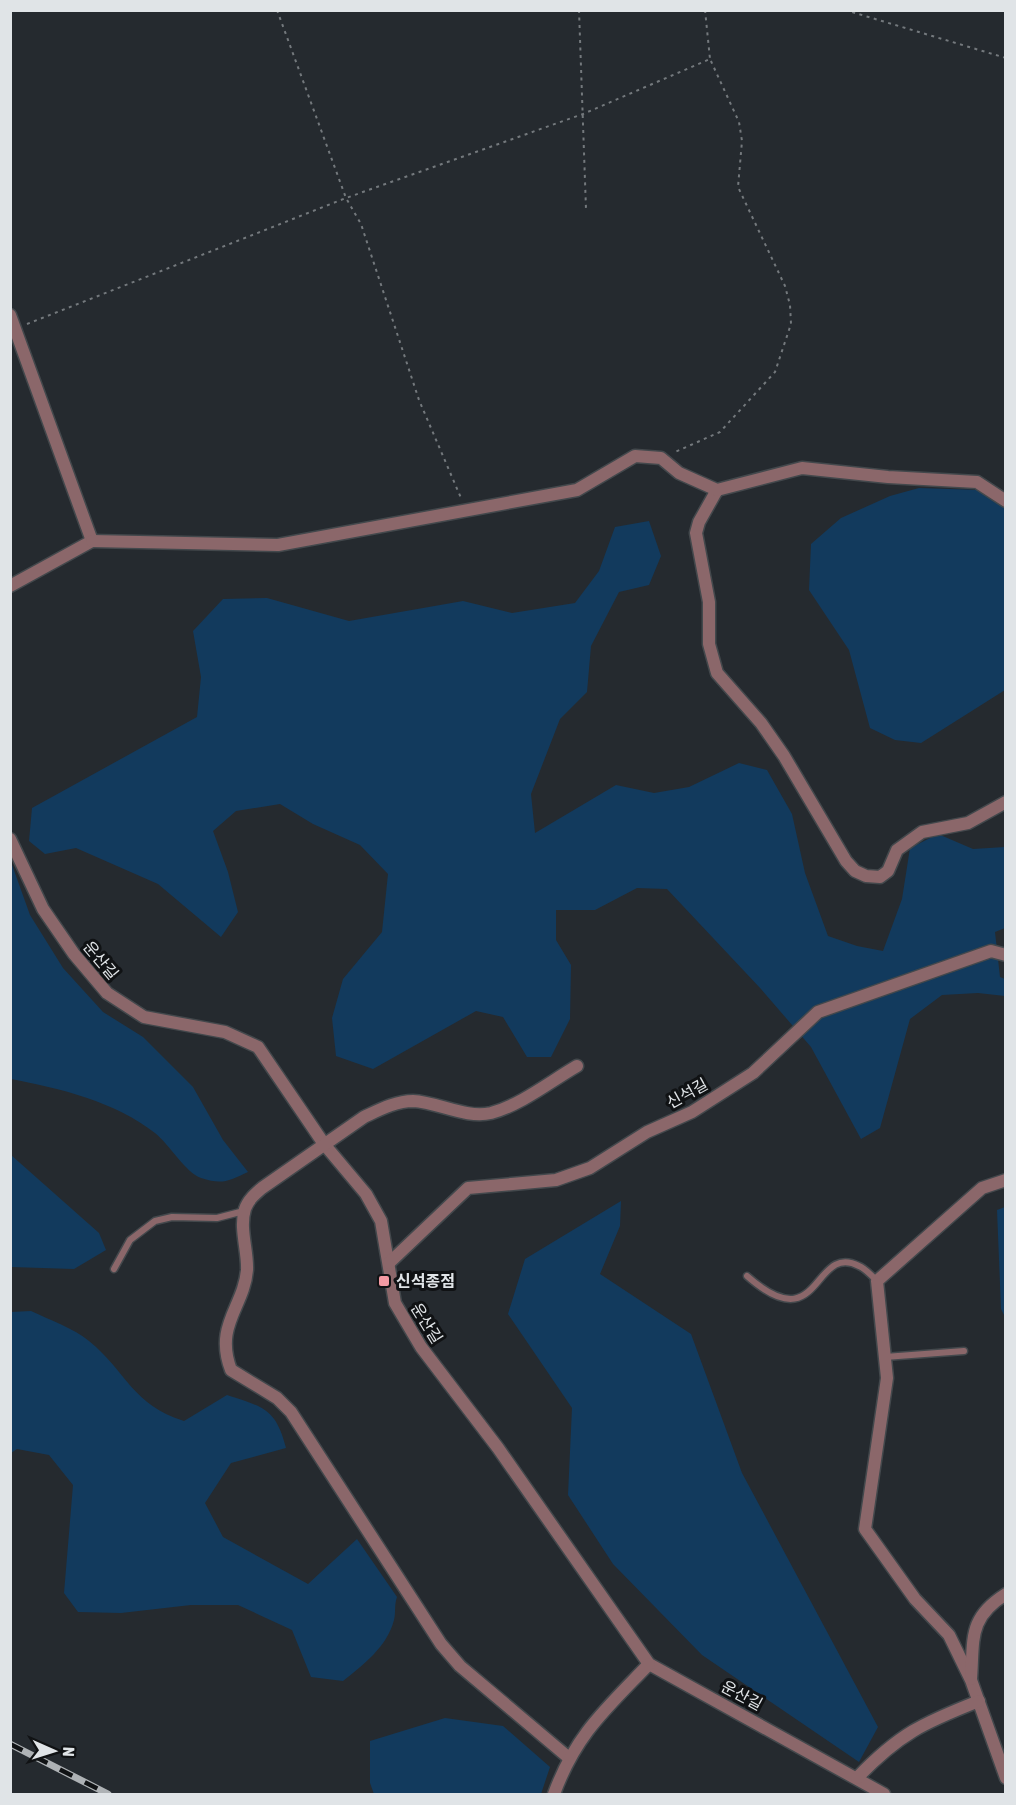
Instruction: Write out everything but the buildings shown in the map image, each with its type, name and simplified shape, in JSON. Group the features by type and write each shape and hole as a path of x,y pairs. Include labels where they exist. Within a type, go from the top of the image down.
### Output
{"street":[{"path":"10,315 92,541"},
{"path":"10,586 92,541 278,545 465,508 577,490 635,456 662,458 679,473 717,490 802,468 888,477 977,482 1005,501"},
{"path":"717,490 696,533 709,602 711,657 717,673 761,723 784,756 846,861 855,871 867,876 880,877 888,871 897,850 922,832 968,823 1005,802"},
{"name":"운산길","path":"10,839 43,909 74,954 107,993 144,1017 225,1032 258,1047 324,1144 366,1194 381,1221 395,1303 421,1347 498,1448 649,1664 884,1794"},
{"name":"신석길","path":"389,1263 468,1188 556,1180 590,1168 647,1132 692,1112 753,1072 818,1012 991,951 1005,955"},
{"path":"569,1758 460,1666 441,1644 291,1412 277,1398 231,1370 225,1345 229,1318 246,1279 244,1211 250,1200 262,1188 364,1117 400,1102 414,1101 466,1112 489,1113 508,1106 577,1066"},
{"path":"1005,1180 982,1188 877,1281 887,1378 865,1529 915,1599 949,1635 971,1680 1005,1778"},
{"path":"971,1680 974,1640 981,1613 1005,1594"},
{"path":"554,1794 569,1758 584,1733 649,1664"},
{"path":"857,1778 898,1738 926,1722 979,1701"}],"lane":[{"path":"114,1269 130,1240 155,1221 187,1216 217,1218 244,1211"},
{"path":"747,1276 770,1294 783,1300 796,1300 806,1295 831,1266 839,1263 860,1266 877,1281"},
{"path":"885,1357 963,1351"}],"path":[{"path":"277,10 346,198 361,225 419,400 465,508"},
{"path":"579,10 586,209"},
{"path":"662,458 720,432 775,372 791,324 790,305 785,285 745,206 738,187 742,141 739,122 710,59 705,10"},
{"path":"845,10 1005,57"},
{"path":"16,328 346,198 582,114 710,59"}],"shaded area":[{"path":"919,488 980,490 1005,508 1005,690 921,743 895,740 870,728 849,650 809,590 811,544 841,518 890,496"},
{"path":"649,521 661,556 649,585 619,592 591,646 587,692 560,719 531,794 535,833 616,785 654,793 689,787 739,763 767,770 792,814 805,873 828,936 857,946 883,951 902,899 910,848 938,834 973,849 1005,847 1005,928 995,932 1000,977 1005,979 1005,996 978,993 942,995 910,1019 880,1128 861,1139 811,1047 761,989 667,889 637,888 595,910 556,910 556,940 571,965 570,1019 551,1057 527,1057 503,1017 476,1011 373,1069 336,1056 332,1018 343,979 382,932 388,874 360,845 313,824 280,804 236,811 213,831 228,872 238,912 221,937 158,884 76,848 45,854 29,841 32,808 197,717 201,677 193,631 223,599 267,598 349,621 463,601 512,613 575,603 599,571 615,527"},
{"path":"11,862 30,915 63,968 103,1012 143,1037 193,1087 223,1140 248,1172 225,1181 201,1178 189,1170 155,1133 123,1113 67,1092 11,1079"},
{"path":"11,1155 99,1233 106,1250 74,1269 11,1267"},
{"path":"621,1201 620,1226 600,1274 691,1334 742,1473 878,1727 859,1762 702,1655 613,1564 568,1495 572,1408 508,1314 525,1259"},
{"path":"1005,1207 1005,1317 1001,1309 997,1210"},
{"path":"31,1311 83,1336 113,1364 141,1397 167,1414 184,1421 227,1395 259,1407 273,1417 286,1448 231,1463 205,1503 223,1537 308,1584 357,1539 397,1597 391,1630 366,1662 343,1681 311,1677 292,1630 238,1605 191,1605 121,1613 78,1612 64,1593 73,1485 49,1455 17,1449 11,1453 11,1312"},
{"path":"445,1718 503,1726 550,1767 541,1794 374,1794 370,1783 370,1741"}],"railway":[{"path":"10,1744 108,1794"}],"place":[{"name":"신석종점","path":"384,1281"}]}
